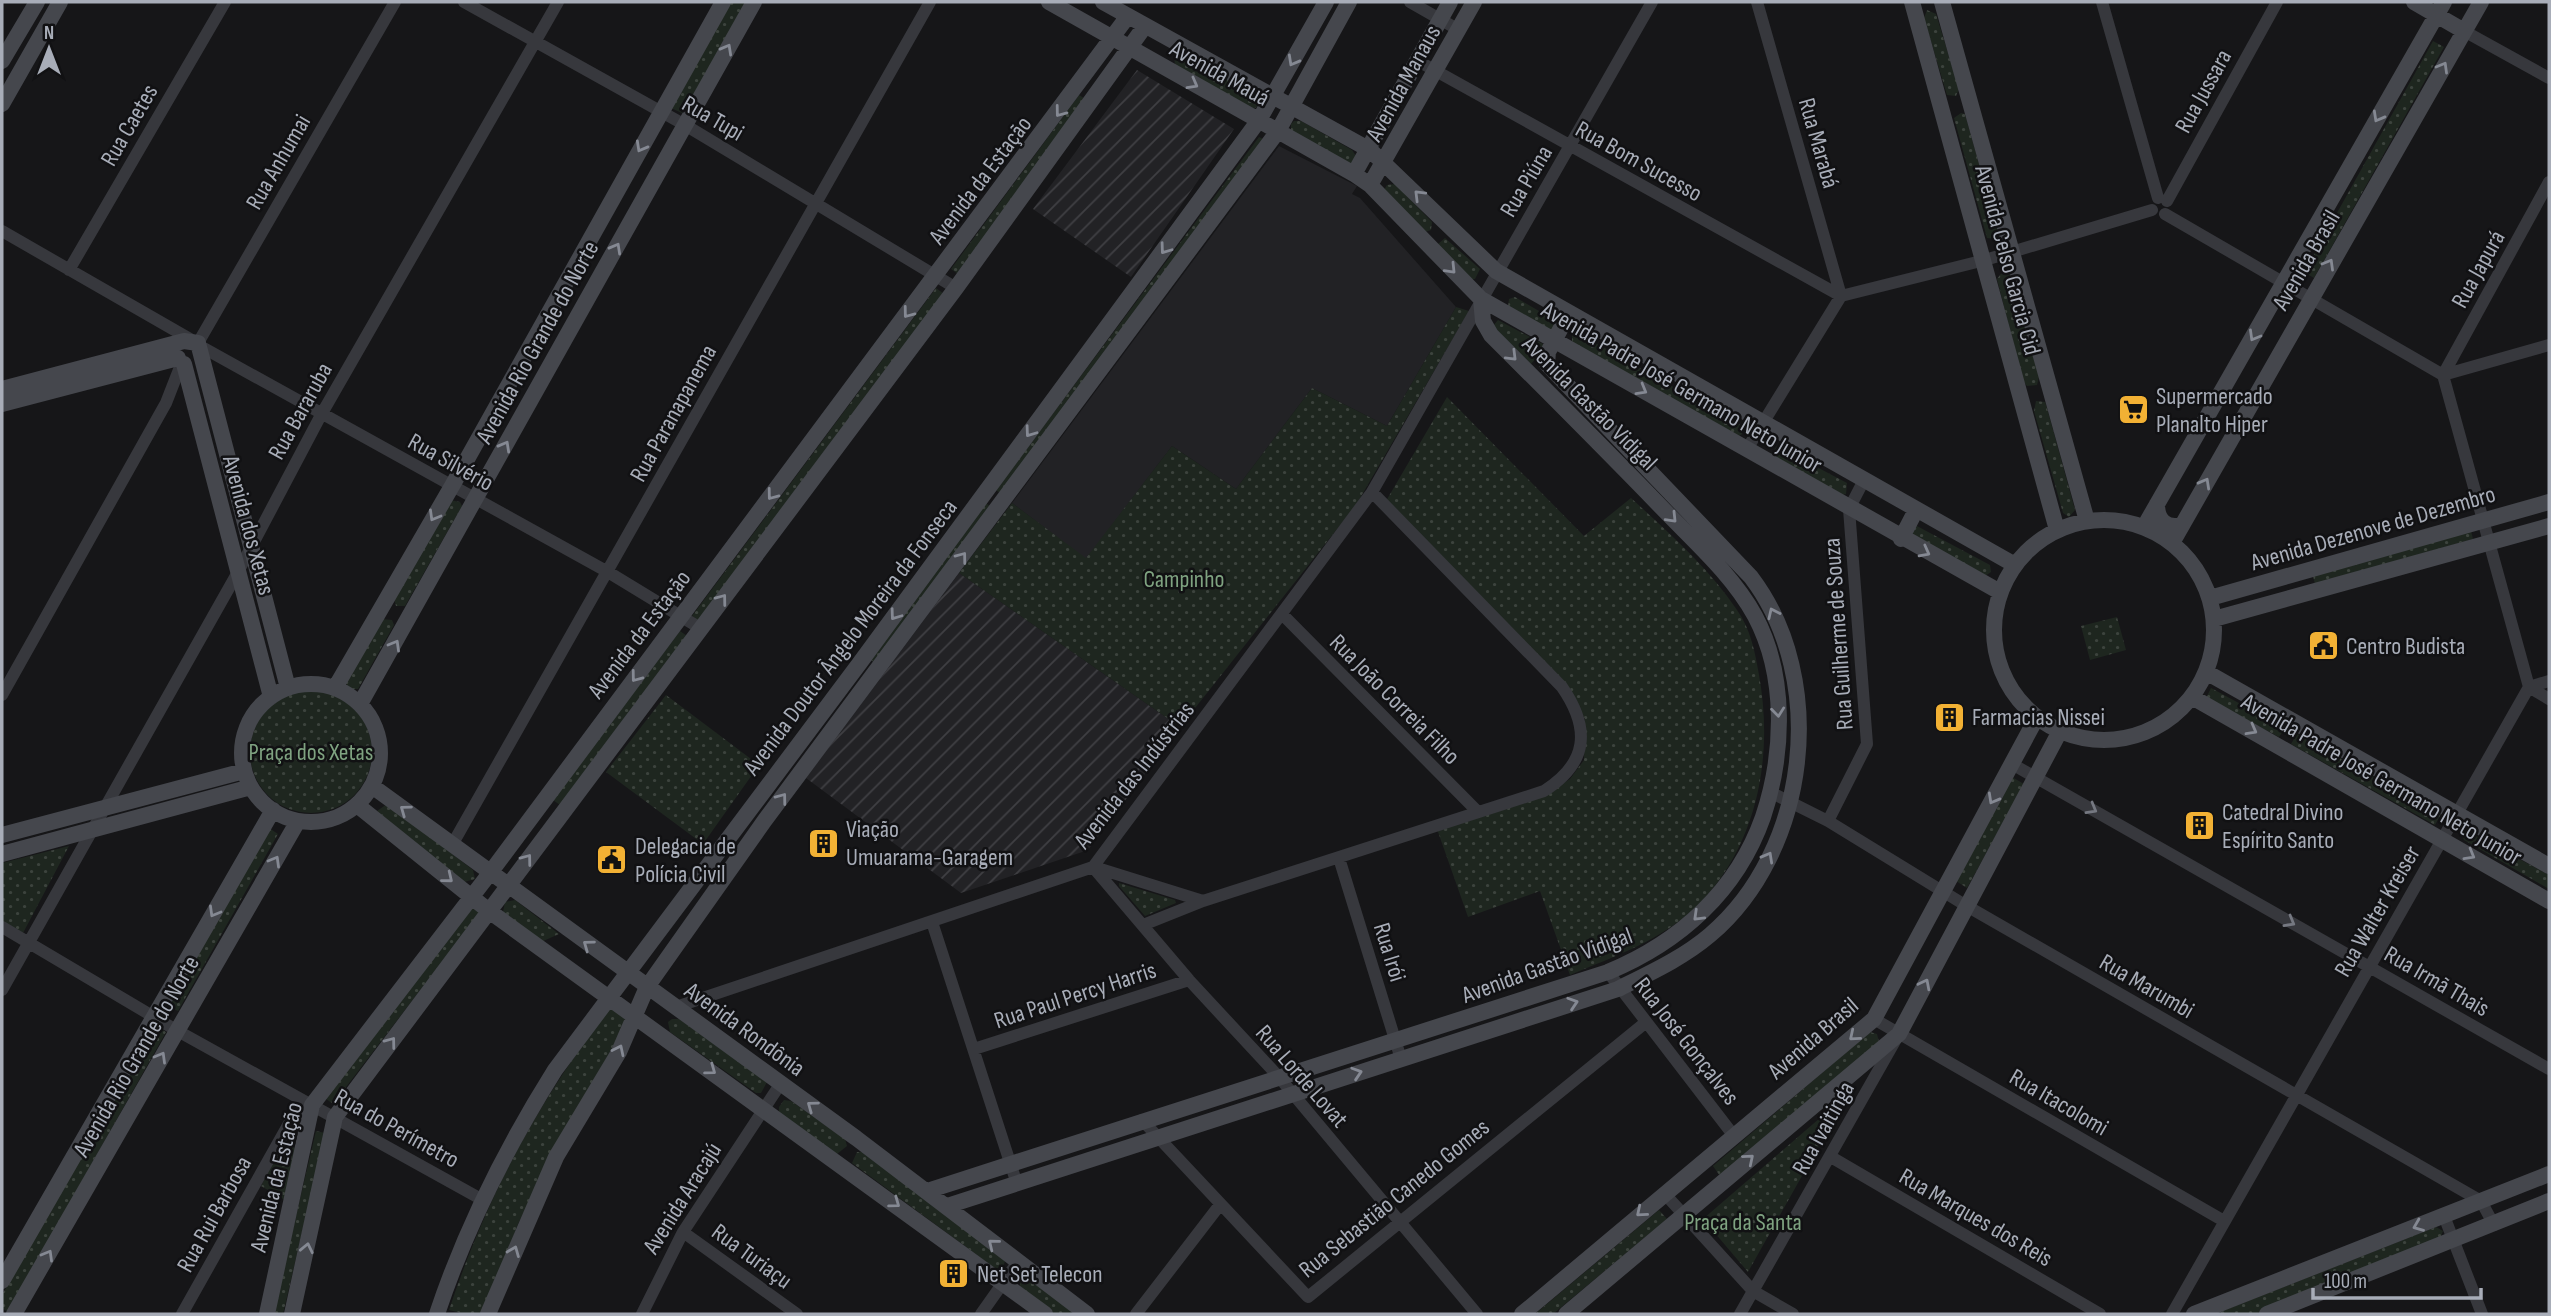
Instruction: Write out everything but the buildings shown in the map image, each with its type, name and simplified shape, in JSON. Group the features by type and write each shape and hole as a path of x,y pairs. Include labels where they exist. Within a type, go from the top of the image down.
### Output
{"street":[{"path":"2,61 37,2"},
{"path":"2,104 60,2"},
{"name":"Rua Caetes","path":"69,270 225,2"},
{"name":"Rua Anhumai","path":"2,695 166,403 189,352 395,2"},
{"name":"Rua Tupi","path":"464,2 685,125 956,288"},
{"name":"Rua Bararuba","path":"2,990 238,572 321,415 558,2"},
{"name":"Avenida Rio Grande do Norte","path":"335,688 452,486 723,2"},
{"name":"Avenida Rio Grande do Norte","path":"360,704 754,2"},
{"name":"Rua Paranapanema","path":"452,845 930,2"},
{"name":"Avenida Mauá","path":"1049,2 1130,51 1259,120 1370,185"},
{"name":"Avenida Mauá","path":"1103,2 1370,150 1385,161"},
{"name":"Avenida Doutor Ângelo Moreira da Fonseca","path":"438,1314 481,1199 542,1090 608,997 827,708 1259,120 1326,2"},
{"name":"Avenida Doutor Ângelo Moreira da Fonseca","path":"488,1314 556,1157 619,1052 647,986 765,820 1278,131 1349,2"},
{"path":"1410,2 1459,30"},
{"name":"Avenida Manaus","path":"1354,174 1370,150 1450,2"},
{"name":"Avenida Manaus","path":"1370,185 1474,2"},
{"name":"Rua Piúna","path":"1496,271 1571,148 1652,2"},
{"name":"Rua Marabá","path":"1757,2 1841,296"},
{"path":"1913,5 1937,2"},
{"name":"Avenida Celso Garcia Cid","path":"1942,2 2087,521"},
{"path":"2102,2 2161,206 2309,298 2443,375 2529,687 2549,699"},
{"name":"Rua Jussara","path":"2161,206 2277,2"},
{"path":"2414,2 2440,8 2465,31 2549,78"},
{"name":"Avenida Brasil","path":"2172,543 2309,298 2481,2"},
{"name":"Avenida Celso Garcia Cid","path":"1913,5 2057,530"},
{"name":"Avenida Brasil","path":"2144,527 2440,8"},
{"name":"Avenida da Estação","path":"267,1314 312,1105 490,873 1113,40 1128,16"},
{"name":"Avenida da Estação","path":"292,1314 335,1117 956,288 1130,51 1145,26"},
{"path":"1164,68 1178,45"},
{"name":"Rua Bom Sucesso","path":"1419,61 1841,296"},
{"path":"1080,84 1096,95"},
{"path":"1942,107 1969,100"},
{"name":"Avenida Padre José Germano Neto Junior","path":"1385,161 1496,271 2015,565"},
{"name":"Rua Japurá","path":"2443,375 2549,182"},
{"name":"Avenida Padre José Germano Neto Junior","path":"1370,185 1481,299 1901,539 2000,592"},
{"path":"1747,449 1841,296 2012,253 2161,206"},
{"path":"1426,242 1447,223"},
{"name":"Rua Silvério","path":"2,230 69,270 189,352 321,415 608,572 700,628"},
{"name":"Avenida das Indústrias","path":"676,1007 1093,867 1371,492 1496,271"},
{"name":"Avenida Gastão Vidigal","path":"927,1191 1608,972 1677,934 1711,903 1745,858 1770,792 1778,753 1778,712 1766,643 1755,617 1718,567 1491,335 1483,321 1481,299"},
{"name":"Avenida Gastão Vidigal","path":"947,1206 1618,989 1671,962 1724,922 1757,877 1774,846 1789,800 1798,751 1798,709 1783,636 1762,591 1703,525 1547,364 1548,352 1569,313"},
{"path":"2443,375 2549,345"},
{"path":"2,389 189,352"},
{"path":"2,404 189,352"},
{"name":"Avenida dos Xetas","path":"189,352 250,548 288,688"},
{"name":"Avenida dos Xetas","path":"189,352 238,572 271,697"},
{"path":"1534,378 1547,364"},
{"path":"2022,399 2050,390"},
{"name":"Rua Guilherme de Souza","path":"1828,821 1867,744 1849,509 1864,480"},
{"path":"986,492 1001,504"},
{"path":"1143,925 1203,901 1544,791 1562,779 1578,755 1579,720 1567,694 1551,673 1371,492"},
{"name":"Avenida Dezenove de Dezembro","path":"2210,598 2549,502"},
{"path":"2157,504 2158,518 2168,526 2182,525"},
{"path":"1901,539 1916,510"},
{"path":"2087,521 2113,521 2144,527 2172,543 2195,567 2210,598 2214,619 2214,646 2206,672 2192,696 2171,717 2132,736 2088,739 2060,731 2037,717 2016,697 1997,658 1994,629 2000,592 2015,565 2027,551 2057,530 2087,521"},
{"name":"Avenida Dezenove de Dezembro","path":"2214,619 2549,526"},
{"path":"383,606 409,620"},
{"name":"Rua João Correia Filho","path":"1282,614 1478,812"},
{"name":"Avenida Padre José Germano Neto Junior","path":"2206,672 2458,812 2549,866"},
{"path":"2529,687 2549,681"},
{"path":"303,684 335,688 360,704 374,725 381,749 372,786 356,805 335,818 298,821 273,810 251,787 244,771 242,757 246,730 260,706 288,688 303,684"},
{"name":"Rua Walter Kreiser","path":"2172,1314 2529,687"},
{"name":"Avenida Padre José Germano Neto Junior","path":"2192,696 2549,901"},
{"path":"827,708 842,718"},
{"name":"Avenida Brasil","path":"1522,1314 1874,1019 2037,717"},
{"path":"2284,748 2298,724"},
{"path":"1566,1314 1899,1034 1965,905 2060,731"},
{"name":"Rua Irmã Thais","path":"2012,764 2549,1069"},
{"path":"2,835 244,771"},
{"name":"Avenida Rondônia","path":"372,786 856,1138 1087,1314"},
{"path":"2,854 251,787"},
{"name":"Rua Marumbi","path":"1770,792 1828,821 1965,905 2481,1201"},
{"path":"356,805 489,911 635,1014 1045,1314"},
{"path":"750,809 765,820"},
{"name":"Avenida Rio Grande do Norte","path":"2,1282 273,810"},
{"name":"Avenida Rio Grande do Norte","path":"14,1314 298,821"},
{"name":"Rua Irói","path":"1339,858 1402,1059"},
{"path":"1093,867 1203,901"},
{"name":"Rua Lorde Lovat","path":"1093,867 1189,980 1278,1076 1478,1314"},
{"path":"932,922 1017,1184"},
{"name":"Rua do Perímetro","path":"2,927 176,1030 481,1199"},
{"name":"Rua José Gonçalves","path":"1608,972 1618,989 1734,1136"},
{"name":"Rua Paul Percy Harris","path":"974,1049 1189,980"},
{"name":"Rua Itacolomi","path":"1874,1019 2224,1221"},
{"name":"Rua Sebastião Canedo Gomes","path":"1142,1120 1157,1140 1308,1297 1398,1221 1645,1023"},
{"name":"Rua Ivaitinga","path":"1740,1314 1899,1034"},
{"name":"Avenida Aracajú","path":"642,1314 683,1232 780,1083"},
{"name":"Rua Rui Barbosa","path":"182,1314 291,1120 312,1105"},
{"path":"839,1162 856,1138"},
{"path":"1708,1156 1705,1172 1708,1178 1721,1183"},
{"name":"Rua Marques dos Reis","path":"1831,1157 2100,1314"},
{"path":"2194,1314 2549,1174"},
{"path":"1664,1193 1753,1291 1793,1314"},
{"path":"2481,1201 2494,1225"},
{"path":"2267,1314 2453,1242 2549,1201"},
{"path":"1136,1314 1219,1206"},
{"path":"2444,1216 2482,1314"},
{"name":"Rua Turiaçu","path":"683,1232 797,1314"},
{"path":"981,1314 1017,1263"}],"shaded area":[{"path":"1137,70 1234,129 1131,277 1033,209"},
{"path":"1279,146 1357,186 1352,194 1360,198 1456,307 1387,426 1312,388 1236,489 1172,446 1086,559 1012,503"},
{"path":"959,573 1180,727 1088,850 961,893 806,778"}],"green space":[{"path":"728,2 748,2 686,109 682,113 671,108"},
{"path":"1927,10 1936,14 1959,89 1956,96 1947,95 1924,18"},
{"path":"2433,41 2444,47 2314,278 2304,272"},
{"path":"1181,53 1255,95 1259,98 1259,105 1254,109 1175,65 1174,56"},
{"path":"1079,95 1087,100 958,274 951,269"},
{"path":"1961,113 1965,114 1998,232 1996,239 1987,238 1954,118"},
{"path":"1301,121 1352,150 1356,156 1353,162 1348,164 1291,133 1291,124"},
{"path":"1259,137 1265,140 1001,494 996,490"},
{"path":"1395,184 1432,222 1431,230 1425,232 1384,190 1387,185"},
{"path":"1445,238 1480,269 1475,279 1470,279 1438,244"},
{"path":"2003,271 2012,275 2039,377 2037,385 2027,386 2023,381 1997,279"},
{"path":"936,288 944,294 700,622 692,616"},
{"path":"1515,297 1556,321 1555,328 1549,331 1508,306 1509,299"},
{"name":"Campinho","path":"1456,307 1469,311 1356,505 1180,727 959,573 1012,503 1086,558 1172,446 1236,489 1312,388 1387,426"},
{"path":"1498,320 1543,344 1542,351 1531,364 1493,326"},
{"path":"1578,333 1742,426 1742,434 1739,436 1572,343 1572,335"},
{"path":"1447,397 1584,536 1631,498 1687,551 1726,595 1746,625 1756,658 1763,706 1762,769 1747,829 1734,857 1717,883 1682,919 1636,947 1570,975 1540,891 1468,917 1437,829 1545,795 1570,779 1584,760 1585,719 1562,680 1386,501"},
{"path":"2036,401 2045,402 2047,408 2075,510 2069,517 2063,513 2034,411"},
{"path":"1777,446 1847,483 1846,494 1842,495 1771,454"},
{"path":"450,500 460,502 462,506 405,606 396,606 394,599"},
{"path":"986,503 991,507 876,664 871,660"},
{"path":"1915,525 1990,565 1991,572 1985,576 1912,535"},
{"path":"2471,531 2473,539 2315,584 2313,576"},
{"path":"2117,617 2126,650 2090,660 2081,626"},
{"path":"382,619 392,620 394,625 358,689 349,689 346,683"},
{"path":"680,631 687,636 560,805 553,800"},
{"path":"2211,688 2285,728 2279,737 2206,698"},
{"name":"Praça dos Xetas","path":"311,691 334,696 354,709 367,729 372,752 367,775 354,795 334,808 311,813 288,808 268,795 255,775 250,752 255,729 268,709 288,696"},
{"path":"666,695 759,765 703,844 606,772"},
{"path":"2297,734 2441,814 2435,825 2291,744"},
{"path":"2012,777 2024,784 1967,888 1956,881"},
{"path":"387,804 473,870 475,879 464,882 377,811"},
{"path":"269,828 278,834 178,1011 166,1005"},
{"path":"2465,830 2549,875 2549,889 2464,840 2462,836"},
{"path":"69,846 23,933 2,921 2,863"},
{"path":"1119,883 1175,900 1176,903 1145,916"},
{"path":"515,900 559,934 541,942 503,912 505,902"},
{"path":"472,906 480,912 333,1104 325,1098"},
{"path":"611,1007 629,1017 537,1185 518,1224 484,1314 465,1314 449,1310 480,1228 517,1151 560,1078"},
{"path":"679,1019 767,1082 761,1093 756,1093 670,1032 668,1022"},
{"path":"156,1026 166,1032 8,1312 2,1308 2,1295"},
{"path":"1870,1032 1877,1034 1879,1042 1720,1176 1713,1166"},
{"name":"Praça da Santa","path":"1842,1099 1844,1101 1748,1272 1703,1219"},
{"path":"784,1100 791,1101 845,1139 847,1146 837,1154 779,1112"},
{"path":"316,1131 325,1133 283,1314 273,1314"},
{"path":"286,1144 295,1148 285,1200 261,1186 280,1149"},
{"path":"857,1152 863,1152 1006,1258 1002,1270 996,1269 852,1163"},
{"path":"1659,1210 1667,1219 1553,1314 1535,1314"},
{"path":"2436,1227 2443,1231 2439,1241 2255,1314 2215,1314"},
{"path":"1027,1278 1080,1314 1052,1314 1020,1287 1020,1282"}],"place":[{"name":"Supermercado Planalto Hiper","path":"2133,410"},
{"name":"Centro Budista","path":"2323,646"},
{"name":"Farmacias Nissei","path":"1949,717"},
{"name":"Catedral Divino Espírito Santo","path":"2199,826"},
{"name":"Viação Umuarama-Garagem","path":"823,843"},
{"name":"Delegacia de Polícia Civil","path":"612,860"},
{"name":"Net Set Telecon","path":"954,1274"}]}
